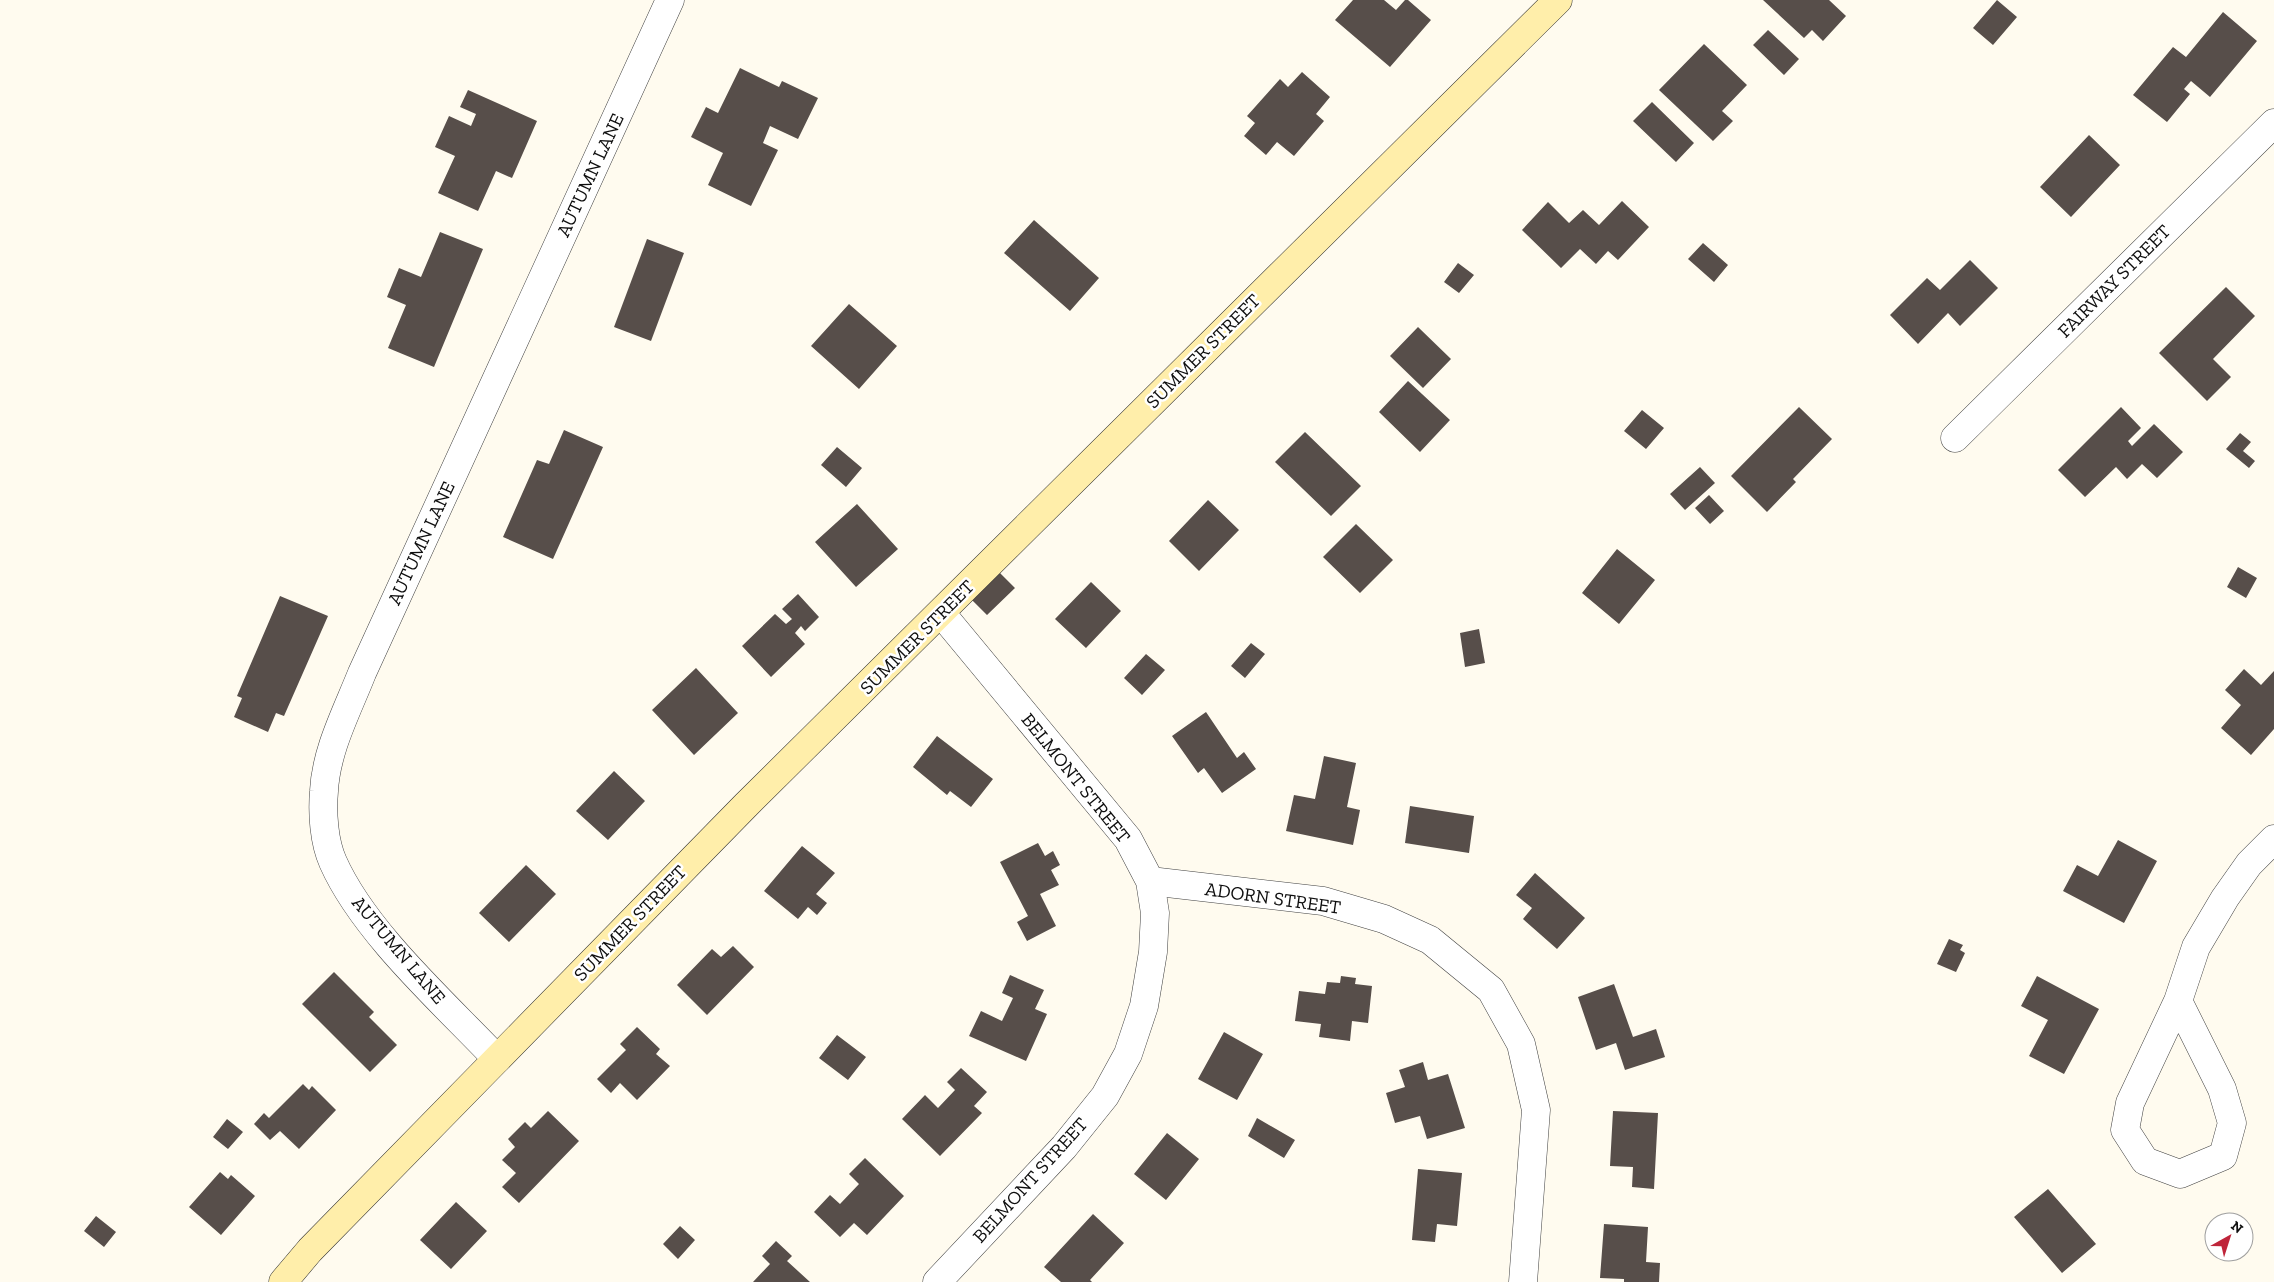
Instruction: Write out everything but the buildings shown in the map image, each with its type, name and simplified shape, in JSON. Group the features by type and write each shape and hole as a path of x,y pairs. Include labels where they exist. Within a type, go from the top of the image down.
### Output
{"street":[{"name":"AUTUMN LANE","path":"497,1059 401,958 355,902 332,861 324,823 324,791 330,753 362,673 670,0"},
{"name":"SUMMER STREET","path":"283,1282 310,1250 746,805 1558,0"},
{"name":"FAIRWAY STREET","path":"1955,438 2274,123"},
{"name":"BELMONT STREET","path":"936,1282 1064,1147 1105,1096 1128,1054 1144,1006 1153,952 1155,913 1150,882 1128,839 941,613"},
{"path":"2178,1001 2222,1090 2232,1123 2223,1156 2180,1174 2145,1162 2125,1130 2130,1103 2178,1001 2196,947 2225,898 2249,864 2274,838"},
{"name":"ADORN STREET","path":"1150,882 1323,901 1384,919 1430,940 1491,990 1521,1044 1536,1110 1523,1282"}]}
